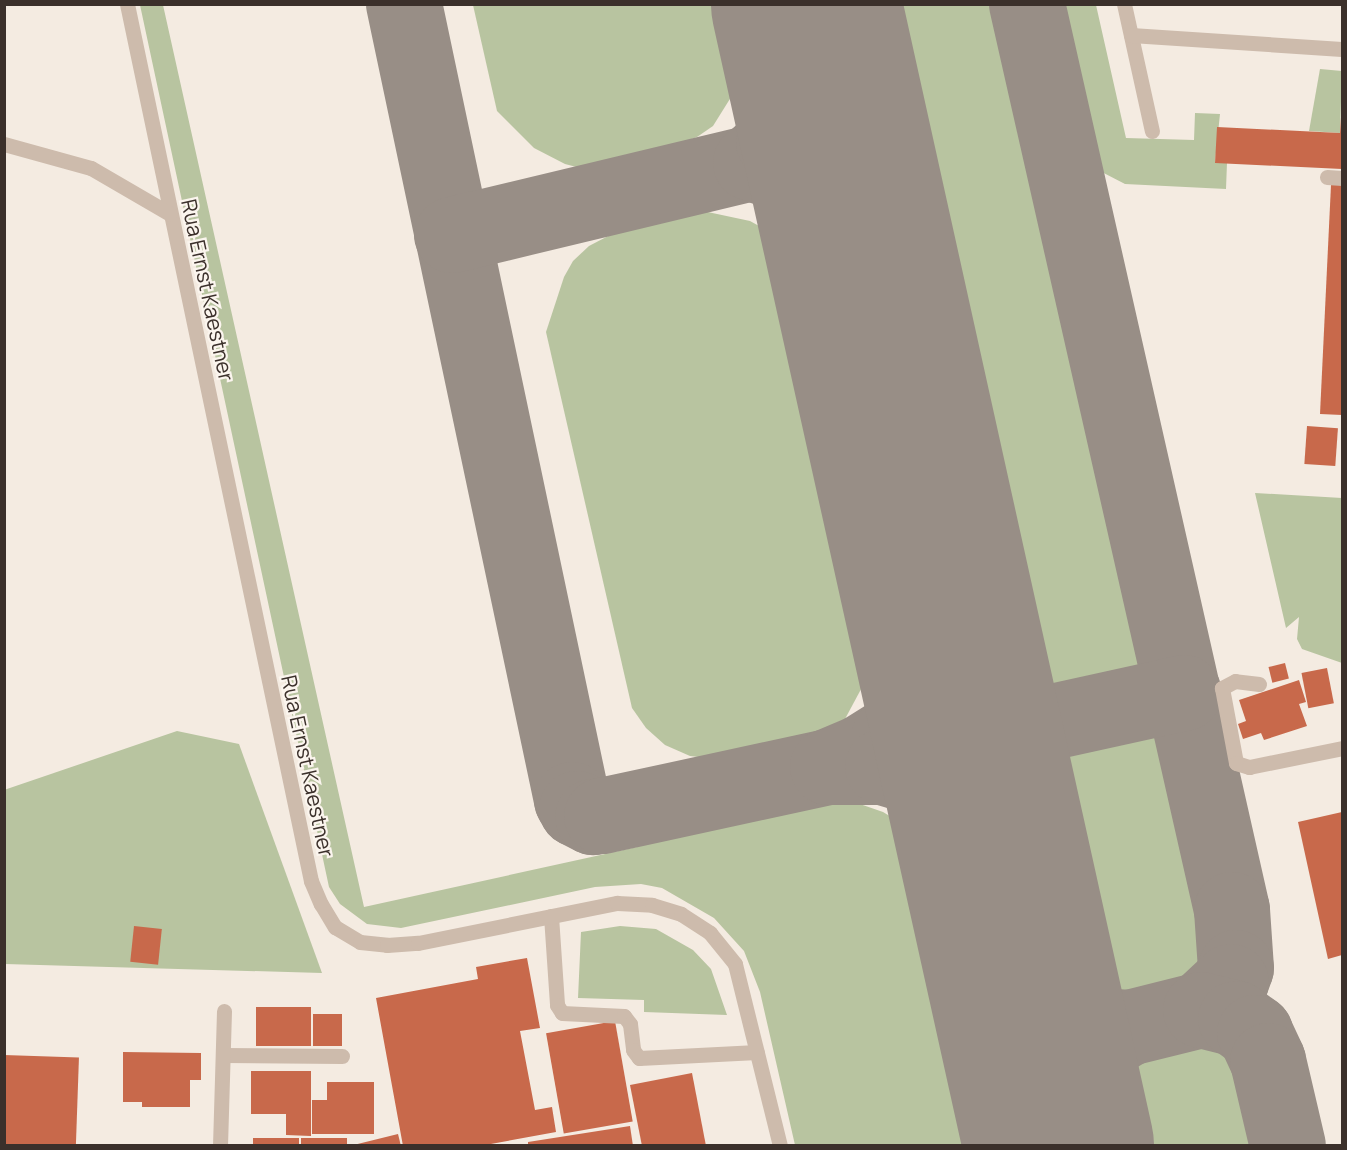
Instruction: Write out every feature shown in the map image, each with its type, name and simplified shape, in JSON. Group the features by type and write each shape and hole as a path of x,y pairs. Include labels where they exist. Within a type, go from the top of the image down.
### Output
{"street":[{"name":"Rua Ernst Kaestner","path":"127,4 311,881 321,904 335,927 360,942 387,945 418,943 617,903 652,905 681,914 710,933 735,964 780,1146"},
{"path":"1124,4 1152,130"},
{"path":"1131,35 1342,49 1342,39"},
{"path":"4,144 91,168 170,214"},
{"path":"1259,684 1235,681 1222,688 1236,763 1249,767 1342,748"},
{"path":"551,916 557,1005 562,1013 624,1016 630,1024 633,1050 639,1058 757,1052"},
{"path":"220,1146 224,1011"},
{"path":"223,1055 342,1056"}],"green space":[{"path":"140,5 163,5 364,907 637,847 632,845 827,800 857,803 883,812 903,824 935,874 995,1145 795,1145 760,992 744,951 714,918 662,888 641,884 595,887 401,928 367,924 340,904 329,887"},
{"path":"473,5 742,5 751,44 743,78 713,126 697,137 622,164 584,169 565,164 534,148 497,111"},
{"path":"870,5 1007,5 1153,647 1152,661 1114,684 1049,700 1025,690"},
{"path":"1049,5 1096,5 1126,138 1194,140 1195,113 1220,114 1215,162 1227,163 1226,189 1125,184 1096,169 1083,156"},
{"path":"1320,69 1342,71 1340,133 1309,131"},
{"path":"703,211 750,221 772,233 787,253 811,306 878,622 867,678 845,719 802,739 716,759 690,756 665,745 646,728 632,708 546,332 564,277 573,261 589,246 612,234"},
{"path":"1255,493 1342,498 1342,663 1302,649 1297,639 1299,617 1286,628"},
{"path":"1122,728 1146,730 1170,740 1216,929 1211,963 1200,978 1124,1001 1092,986 1040,772 1045,759 1060,744 1101,730"},
{"path":"177,731 239,744 322,973 5,964 4,790"},
{"path":"620,926 656,929 693,950 711,969 727,1015 644,1012 644,1000 578,998 581,932"},
{"path":"1197,1042 1221,1046 1238,1062 1250,1080 1264,1145 1125,1145 1112,1091 1120,1074 1143,1056"}],"building":[{"path":"1341,117 1342,169 1215,163 1217,127 1340,133"},
{"path":"1331,185 1342,185 1342,415 1320,414"},
{"path":"1307,426 1338,428 1335,466 1304,464"},
{"path":"1285,663 1289,679 1272,683 1269,667"},
{"path":"1327,668 1334,703 1308,708 1301,673"},
{"path":"1299,680 1306,702 1299,704 1307,726 1264,740 1261,733 1243,739 1238,724 1246,721 1239,700"},
{"path":"1342,812 1342,955 1328,959 1298,822"},
{"path":"134,926 162,929 158,965 130,962"},
{"path":"527,958 540,1028 520,1031 535,1110 552,1107 556,1132 480,1146 403,1146 376,998 478,979 476,967"},
{"path":"256,1007 311,1007 311,1046 256,1046"},
{"path":"313,1014 342,1014 342,1046 313,1046"},
{"path":"615,1021 633,1121 564,1134 546,1033"},
{"path":"123,1052 201,1053 201,1080 190,1080 190,1107 142,1107 142,1102 123,1102"},
{"path":"4,1055 79,1058 76,1146 4,1146"},
{"path":"251,1071 311,1071 311,1136 286,1135 286,1114 251,1114"},
{"path":"692,1073 706,1146 642,1146 630,1085"},
{"path":"327,1082 374,1082 374,1134 312,1134 312,1100 327,1100"},
{"path":"630,1126 633,1146 528,1146 528,1142"},
{"path":"398,1134 399,1146 350,1146"},
{"path":"253,1138 299,1138 299,1146 253,1146"},
{"path":"301,1138 347,1138 347,1146 301,1146"}],"taxiway":[{"path":"404,4 572,800 577,809 593,817 602,816 828,767 863,752 890,735 929,696 943,662 943,620"},
{"path":"1027,4 1232,910 1236,968 1231,982 1201,1010"},
{"path":"452,235 751,163 774,142 794,108 807,75 814,41"},
{"path":"751,163 781,173 817,197 843,225 862,257"},
{"path":"943,620 958,669 971,692 984,704 1012,720 1052,722 1184,693"},
{"path":"828,767 883,767 933,782 960,803 993,843"},
{"path":"1014,950 1033,995 1055,1014 1087,1025 1129,1028"},
{"path":"1058,1143 1057,1102 1061,1086 1089,1052 1129,1028 1201,1010 1236,1019 1255,1033 1268,1061 1288,1146"}],"runway":[{"path":"806,4 1059,1146"}]}
